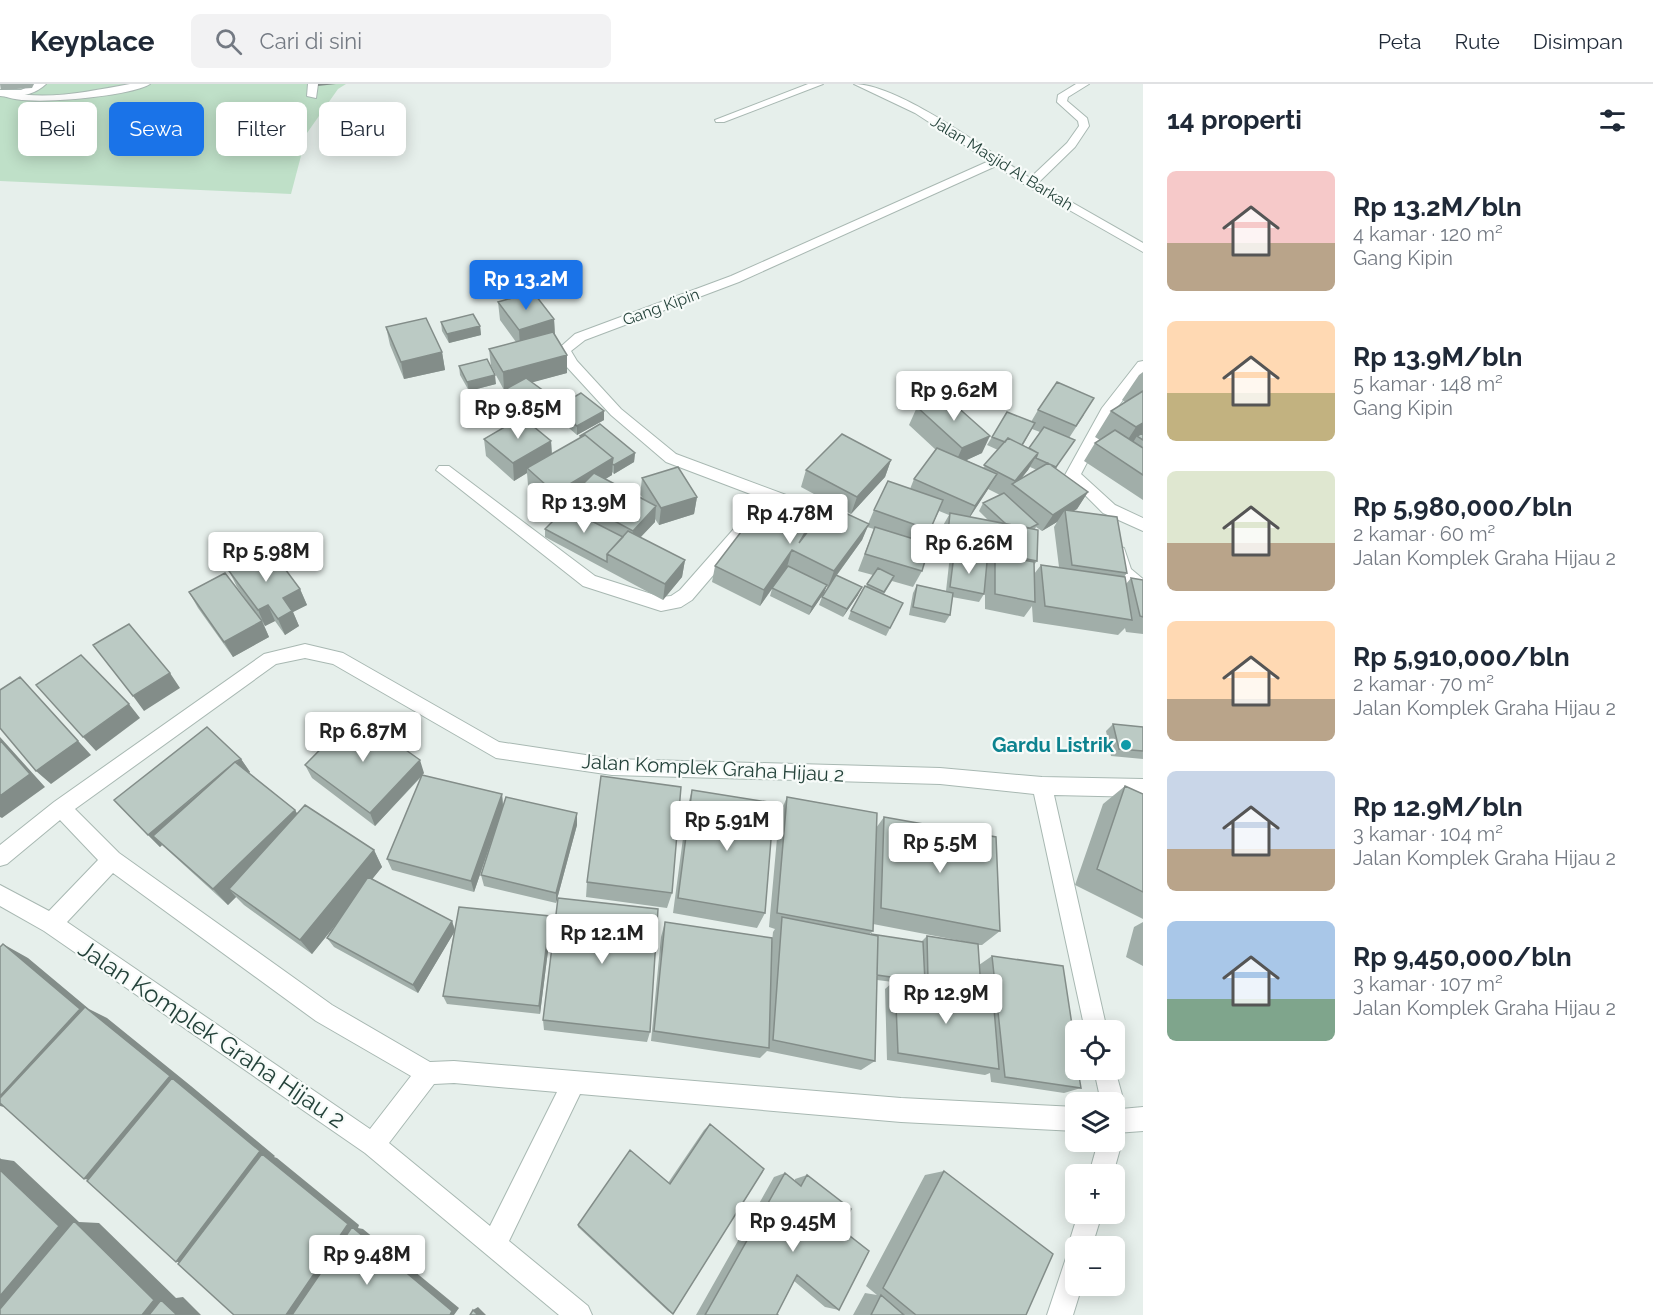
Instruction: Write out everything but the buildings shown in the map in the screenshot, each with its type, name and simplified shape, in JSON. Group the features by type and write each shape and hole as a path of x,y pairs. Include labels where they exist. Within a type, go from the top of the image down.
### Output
{"street":[{"path":"4,94 36,88 41,84"},
{"path":"4,94 17,99 118,90 145,84"},
{"path":"312,84 312,96"},
{"path":"720,120 818,84"},
{"name":"Jalan Masjid Al Barkah","path":"859,84 919,111 1031,184 1143,248"},
{"path":"1031,184 1071,145 1084,126 1083,120 1062,102 1063,95 1084,84"},
{"name":"Gang Kipin","path":"816,512 671,458 616,412 571,363 564,350 580,337 746,274 997,162"},
{"path":"1143,365 1107,411 1073,475 1109,509 1143,525"},
{"path":"444,470 589,581 627,595 662,604 675,602 686,595 772,496"},
{"path":"1109,509 1123,574 1132,582 1143,586"},
{"name":"Jalan Komplek Graha Hijau 2","path":"0,857 61,808 270,659 305,651 337,658 496,750 612,767 940,776 1042,786 1143,788"},
{"path":"1042,786 1094,1020"},
{"path":"61,808 112,860 324,1013 428,1073 454,1072 901,1110 1065,1118"},
{"path":"51,924 112,860"},
{"name":"Jalan Komplek Graha Hijau 2","path":"0,896 51,924 373,1145 579,1315"},
{"path":"373,1145 428,1073"},
{"path":"494,1244 574,1082"},
{"path":"1125,1120 1143,1119"},
{"path":"1060,1315 1066,1296"}],"green space":[{"path":"45,84 346,84 338,89 329,102 319,102 319,116 307,133 307,102 216,102 216,156 301,156 291,194 0,181 0,93 31,91"}],"place":[{"name":"Gardu Listrik","path":"1126,745"}]}
